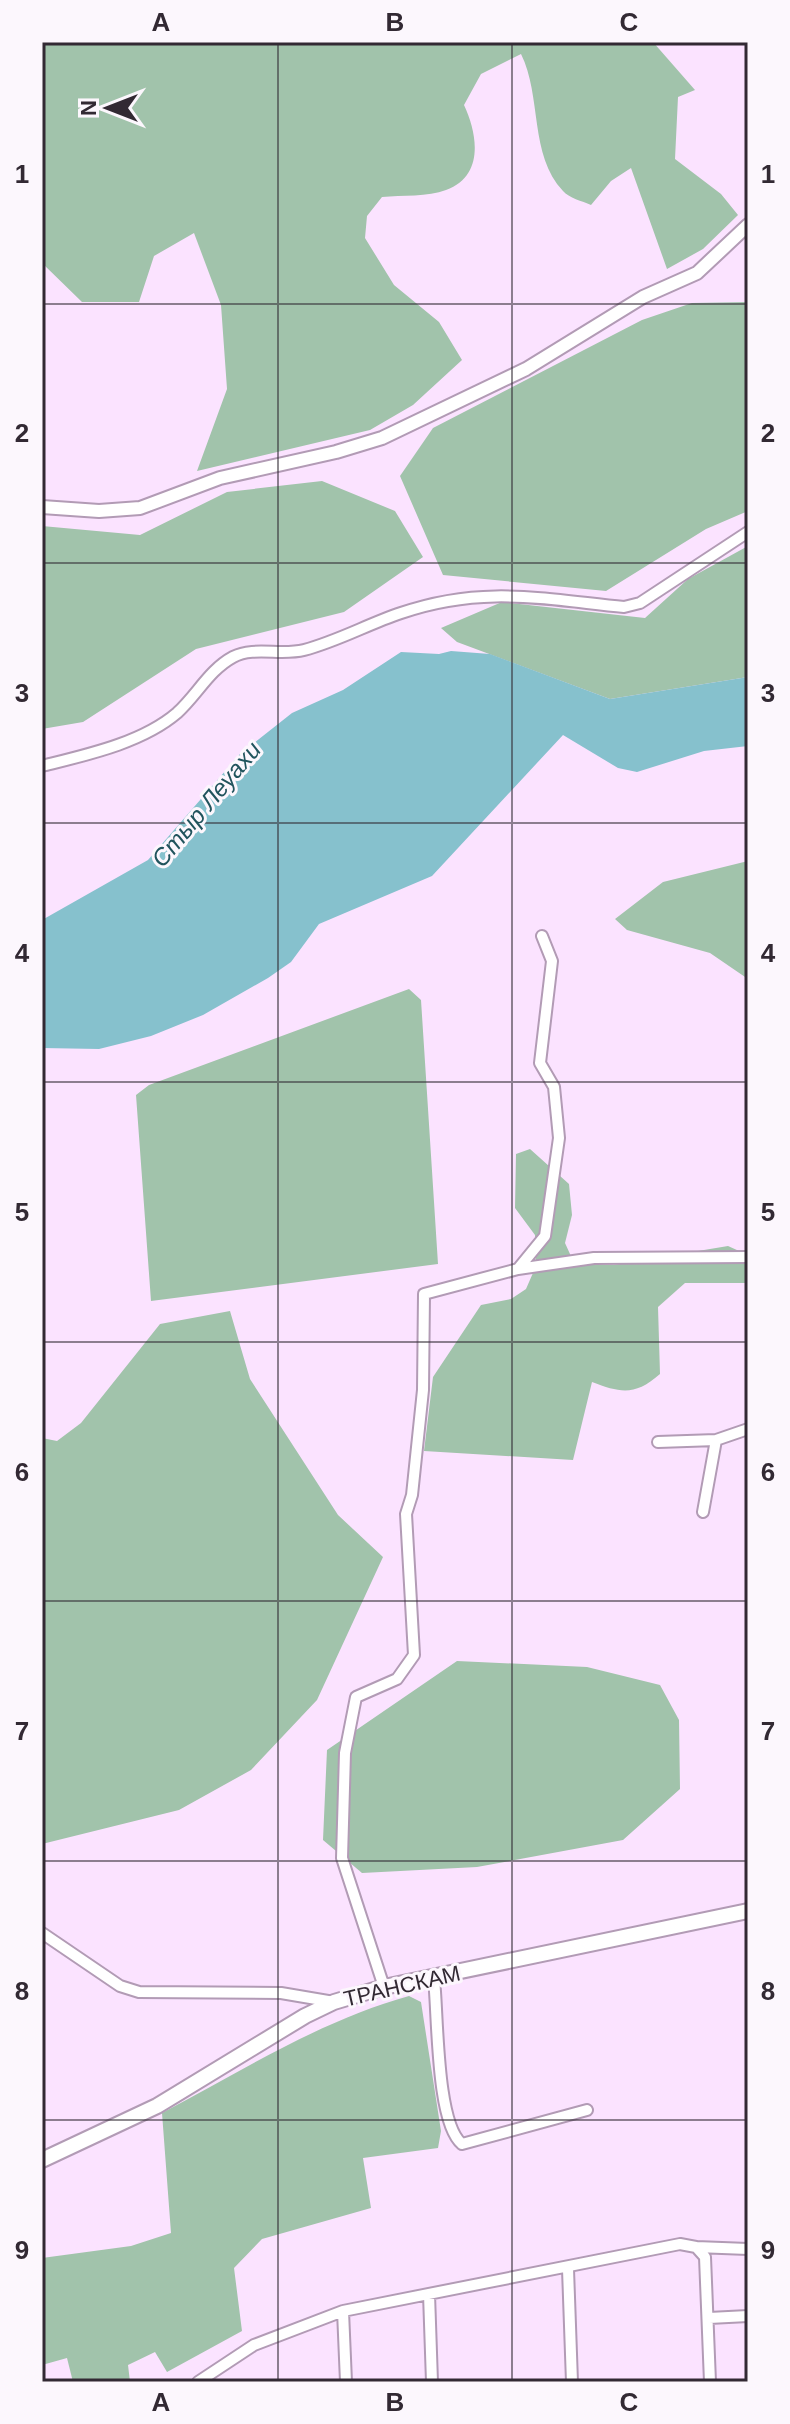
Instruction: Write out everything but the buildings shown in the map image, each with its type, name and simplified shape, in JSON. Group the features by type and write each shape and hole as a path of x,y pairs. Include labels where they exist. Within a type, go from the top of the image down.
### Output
{"highway":[{"name":"ТРАНСКАМ","path":"42,2160 157,2106 305,2016 334,2002 384,1987 748,1911"}],"main road":[{"path":"42,507 99,511 140,508 220,478 336,452 382,438 526,369 643,297 697,273 748,225"}],"street":[{"path":"42,766 79,757 156,728 177,712 216,668 235,656 250,652 294,653 403,612 500,593 624,607 640,603 748,532"},
{"path":"518,1269 545,1236 559,1138 554,1087 540,1063 552,961 542,936"},
{"path":"384,1987 342,1858 342,1793 345,1753 356,1697 397,1679 414,1655 406,1514 412,1495 423,1390 424,1294 518,1269 594,1258 748,1257"},
{"path":"658,1442 716,1440 748,1429"},
{"path":"703,1512 716,1440"},
{"path":"42,1933 120,1986 139,1992 281,1993 334,2002"},
{"path":"434,1979 445,2107 454,2137 462,2144 479,2142 506,2131 587,2110"},
{"path":"201,2381 254,2345 343,2311 568,2269 680,2244 748,2249"},
{"path":"696,2247 705,2257 706,2266 710,2382"},
{"path":"568,2269 572,2382"},
{"path":"429,2294 432,2382"},
{"path":"343,2311 346,2382"},
{"path":"709,2318 748,2316"}],"shaded area":[{"path":"42,42 653,42 695,90 678,97 675,159 721,194 738,215 703,249 667,269 631,168 611,181 591,205 566,193 552,176 540,143 532,88 521,54 481,74 464,105 474,141 472,165 467,175 458,184 439,192 382,197 367,216 365,238 394,285 439,322 462,360 413,405 370,430 197,471 227,389 221,305 194,233 154,256 139,302 82,302 42,263"},
{"path":"748,302 748,511 706,529 606,591 443,575 400,476 433,428 642,320 692,303"},
{"path":"322,481 395,511 423,557 344,612 196,649 83,722 42,729 42,526 140,535 227,492"},
{"path":"748,546 748,677 610,699 457,642 441,628 502,602 645,618 688,579"},
{"path":"748,861 748,979 710,953 627,930 615,919 663,882"},
{"path":"409,989 421,1000 438,1264 151,1301 136,1095 149,1085"},
{"path":"530,1149 569,1184 572,1215 565,1243 575,1265 614,1265 728,1246 748,1255 748,1283 685,1283 658,1307 660,1374 643,1386 628,1390 592,1382 573,1460 424,1451 433,1377 481,1305 511,1299 526,1289 536,1266 535,1235 515,1208 516,1154"},
{"path":"230,1311 250,1379 338,1515 383,1557 317,1700 251,1770 179,1810 42,1844 42,1438 57,1441 81,1423 160,1324"},
{"path":"457,1661 587,1667 660,1685 679,1720 680,1789 623,1840 477,1867 362,1873 323,1840 327,1750"},
{"path":"409,1996 421,2002 441,2131 438,2148 363,2158 371,2208 262,2239 234,2268 242,2331 167,2372 155,2352 128,2365 130,2382 73,2382 67,2358 42,2365 42,2258 131,2246 171,2233 162,2113 313,2032"}],"water":[{"name":"Стыр Леуахи","path":"451,651 490,654 610,699 748,677 748,746 704,751 637,772 618,768 563,735 432,876 319,924 291,962 268,978 203,1015 151,1036 99,1049 42,1048 42,920 148,860 240,754 292,713 343,690 401,652 439,654"}]}
